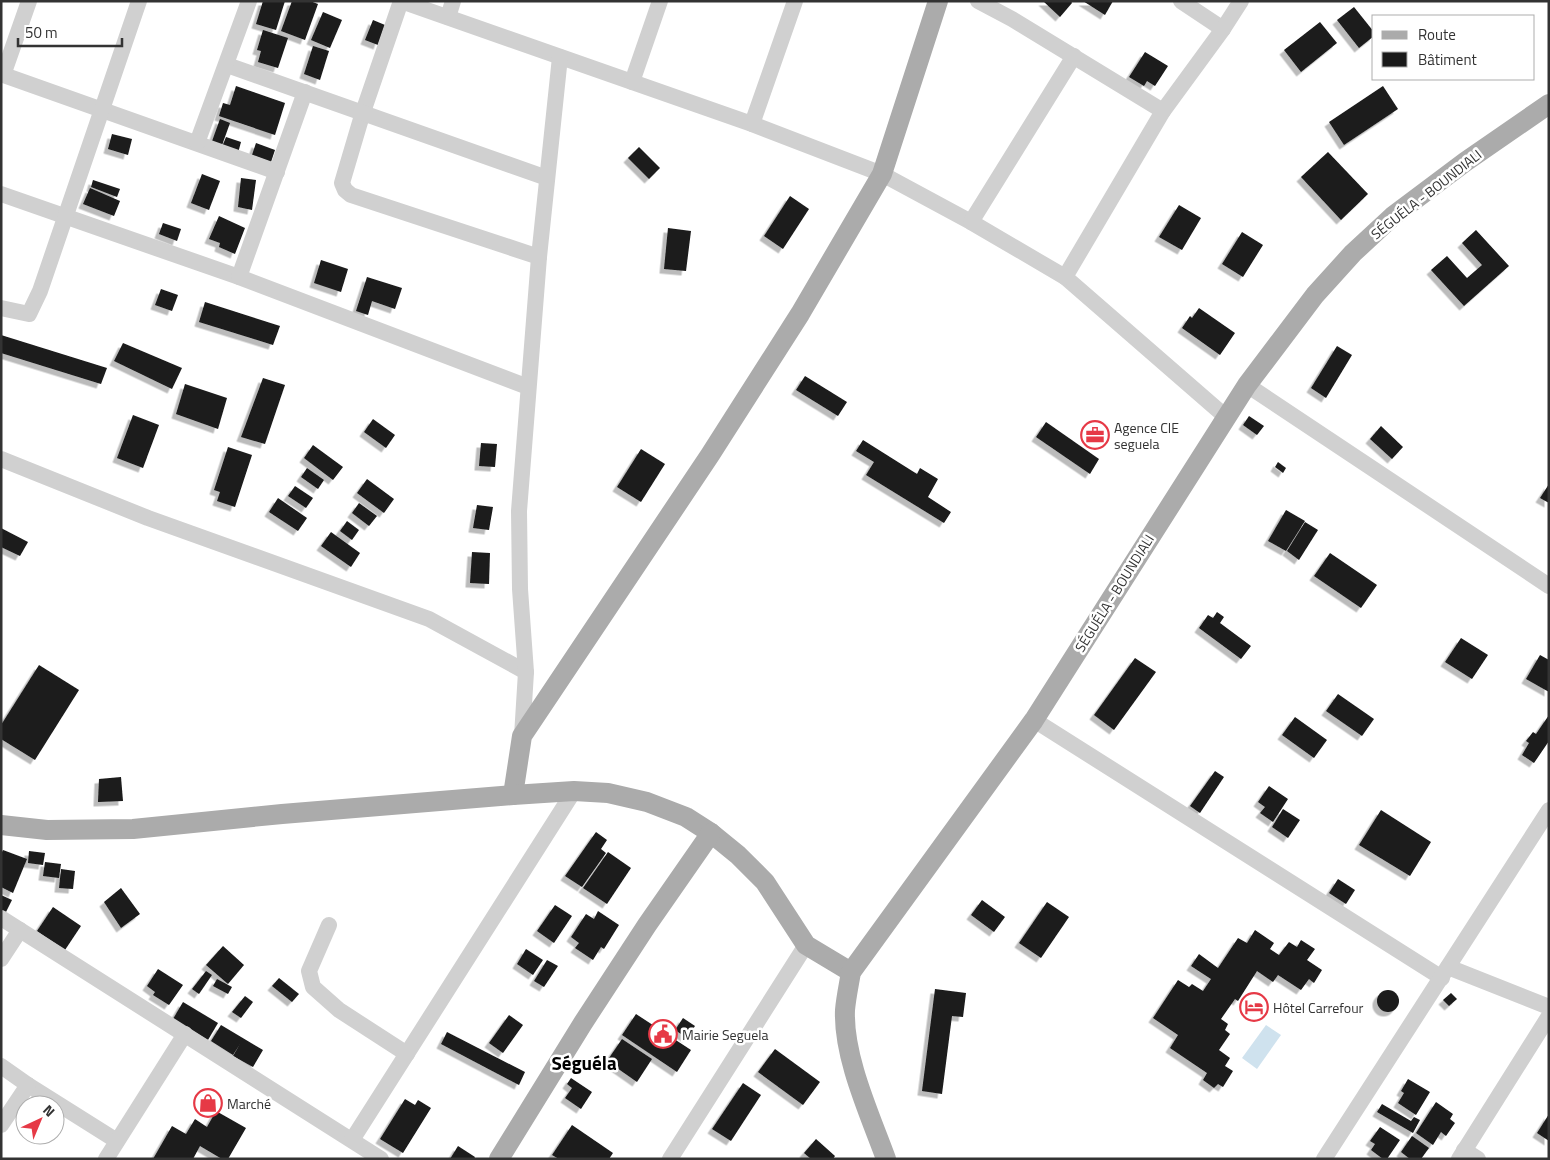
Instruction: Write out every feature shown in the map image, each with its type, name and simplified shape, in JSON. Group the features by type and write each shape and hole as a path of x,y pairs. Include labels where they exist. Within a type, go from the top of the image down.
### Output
{"main road":[{"path":"513,795 522,736 726,430 800,314 882,174 938,1"},
{"name":"SÉGUÉLA - BOUNDIALI","path":"851,972 1034,720 1247,385 1315,295 1353,253 1393,216 1465,162 1549,104"},
{"path":"1,825 46,830 133,829 282,814 574,791 608,793 647,802 686,817 711,832 765,882 806,945 851,972 845,1011 848,1044 859,1086 886,1159"},
{"path":"499,1159 631,950 711,832"}],"street":[{"path":"29,1 2,75 277,172"},
{"path":"1,308 29,314 40,291 139,1"},
{"path":"197,143 249,1"},
{"path":"539,257 351,195 345,190 342,184 363,112 401,1 752,124 882,174 971,222 1065,277 1226,417"},
{"path":"448,17 453,1"},
{"path":"632,82 660,1"},
{"path":"752,124 796,1"},
{"path":"978,1 1012,19 1163,111"},
{"path":"1181,1 1223,29"},
{"path":"1065,277 1163,111 1223,29 1241,1"},
{"path":"971,222 1074,56"},
{"path":"522,736 526,672 520,589 519,511 539,257 560,57"},
{"path":"227,65 547,178"},
{"path":"239,277 305,92"},
{"path":"1,194 239,277 528,387"},
{"path":"1247,385 1549,586"},
{"path":"1,459 148,518 430,619 526,672"},
{"path":"1034,720 1445,973 1549,1007"},
{"path":"352,1140 574,791"},
{"path":"1324,1159 1549,810"},
{"path":"1,918 381,1159"},
{"path":"329,925 309,971 313,987 339,1010 407,1054"},
{"path":"1,959 20,930"},
{"path":"670,1159 806,945"},
{"path":"1478,1159 1461,1155 1549,1016"},
{"path":"106,1159 185,1034"},
{"path":"1,1066 117,1141"},
{"path":"1,1125 28,1085"}],"water":[{"path":"1266,1025 1281,1035 1257,1069 1242,1058"}],"building":[{"path":"263,1 285,1 276,30 256,24"},
{"path":"292,1 310,1 318,4 305,40 281,31"},
{"path":"1043,1 1071,1 1072,3 1060,17"},
{"path":"1083,1 1113,1 1105,15"},
{"path":"1354,7 1372,30 1372,38 1359,48 1337,20"},
{"path":"323,12 342,20 330,48 311,40"},
{"path":"373,20 385,25 378,45 365,40"},
{"path":"1320,22 1337,43 1301,72 1284,50"},
{"path":"263,30 288,38 278,68 258,62 261,51 257,50"},
{"path":"313,46 329,51 320,80 304,74"},
{"path":"1145,52 1168,66 1155,86 1147,81 1144,86 1129,77"},
{"path":"236,86 285,103 275,135 219,116 223,103 230,105"},
{"path":"1383,86 1398,109 1344,145 1329,122"},
{"path":"220,119 230,123 221,148 211,144"},
{"path":"112,134 132,139 128,155 108,149"},
{"path":"226,137 241,142 238,153 222,147"},
{"path":"256,143 275,150 271,162 252,155"},
{"path":"639,147 660,168 649,179 628,158"},
{"path":"1328,152 1368,194 1341,220 1301,177"},
{"path":"202,174 220,181 209,210 191,203"},
{"path":"241,178 256,180 252,210 238,207"},
{"path":"93,180 120,189 117,197 91,187"},
{"path":"90,188 120,201 114,216 83,204"},
{"path":"790,196 809,209 783,249 764,236"},
{"path":"1179,205 1201,218 1182,250 1159,237"},
{"path":"219,216 245,228 235,254 219,247 220,243 209,239"},
{"path":"163,223 181,229 177,241 159,234"},
{"path":"668,228 691,231 686,271 664,269"},
{"path":"1476,230 1509,266 1464,306 1431,270 1447,256 1467,278 1482,265 1462,243"},
{"path":"1242,232 1263,245 1243,277 1222,264"},
{"path":"321,260 348,269 341,292 314,283"},
{"path":"367,277 402,288 395,309 372,301 368,315 356,311"},
{"path":"161,289 178,295 172,311 155,305"},
{"path":"205,302 280,326 273,345 199,322"},
{"path":"1199,308 1235,333 1220,355 1182,328 1190,316 1192,318"},
{"path":"1,335 107,368 101,384 1,353"},
{"path":"123,343 182,368 172,389 114,361"},
{"path":"1337,346 1352,355 1326,398 1311,388"},
{"path":"805,376 847,402 838,416 796,390"},
{"path":"263,378 285,385 265,444 241,437"},
{"path":"185,384 227,398 218,429 176,414"},
{"path":"133,415 159,425 143,468 117,458"},
{"path":"1249,416 1264,426 1257,435 1243,425"},
{"path":"373,419 395,435 386,448 364,432"},
{"path":"1046,422 1099,459 1090,474 1036,437"},
{"path":"1381,426 1403,447 1392,459 1370,439"},
{"path":"863,440 917,474 920,468 938,479 928,497 951,512 944,523 866,475 874,462 856,451"},
{"path":"481,443 497,444 495,467 479,466"},
{"path":"313,445 343,467 333,480 304,458"},
{"path":"228,447 252,455 235,507 217,501 220,492 214,490"},
{"path":"641,449 665,464 641,502 617,487"},
{"path":"1278,462 1286,468 1283,473 1275,467"},
{"path":"307,468 324,480 318,489 301,477"},
{"path":"367,479 394,499 384,513 357,493"},
{"path":"1549,484 1549,503 1540,498"},
{"path":"295,486 313,498 306,508 288,496"},
{"path":"278,498 307,518 298,531 269,512"},
{"path":"359,503 377,516 369,526 352,513"},
{"path":"477,505 493,507 489,530 473,528"},
{"path":"1286,510 1305,521 1286,551 1268,541"},
{"path":"347,521 359,530 352,540 340,531"},
{"path":"1305,522 1318,530 1299,560 1287,551"},
{"path":"1,528 28,542 20,556 1,547"},
{"path":"331,532 360,553 351,567 321,546"},
{"path":"472,552 490,553 489,584 470,583"},
{"path":"1330,553 1377,585 1361,608 1314,576"},
{"path":"1217,612 1224,617 1220,623 1251,646 1241,659 1199,628 1208,615 1213,618"},
{"path":"1461,638 1488,655 1472,679 1445,662"},
{"path":"1540,655 1549,660 1549,692 1526,679"},
{"path":"1135,658 1156,672 1114,730 1094,715"},
{"path":"39,665 79,690 35,760 1,739 1,725"},
{"path":"1338,694 1374,719 1362,736 1326,711"},
{"path":"1549,715 1549,741 1534,763 1522,755 1529,743 1526,741 1533,732 1536,734"},
{"path":"1295,717 1327,740 1314,758 1282,735"},
{"path":"1215,771 1224,777 1200,813 1190,806"},
{"path":"121,777 123,801 98,802 99,779"},
{"path":"1269,786 1288,799 1273,822 1260,813 1265,807 1258,802"},
{"path":"1283,809 1300,820 1288,838 1272,827"},
{"path":"1381,810 1431,842 1410,876 1359,845"},
{"path":"596,832 607,840 601,849 606,853 582,887 565,876"},
{"path":"3,850 27,859 13,893 1,887 1,854"},
{"path":"29,851 45,853 43,865 28,863"},
{"path":"608,852 631,868 607,904 583,888"},
{"path":"45,862 61,864 59,878 43,876"},
{"path":"61,869 75,871 73,889 59,888"},
{"path":"1338,879 1355,890 1346,904 1329,893"},
{"path":"121,888 140,914 121,928 104,902"},
{"path":"1,895 12,900 6,912 1,910"},
{"path":"982,900 1005,917 994,932 971,915"},
{"path":"1047,902 1069,917 1041,958 1019,943"},
{"path":"555,905 572,916 554,943 537,931"},
{"path":"53,907 81,926 65,950 37,931"},
{"path":"598,911 619,925 604,949 601,947 593,960 575,948 579,943 571,937 586,914 594,919"},
{"path":"1255,930 1274,943 1270,949 1279,955 1289,942 1297,947 1301,940 1315,949 1307,960 1322,970 1314,983 1309,979 1301,990 1278,975 1273,982 1257,971 1238,1001 1235,999 1221,1019 1228,1024 1225,1030 1230,1034 1219,1050 1230,1058 1225,1066 1233,1071 1223,1087 1218,1084 1214,1088 1203,1080 1207,1073 1170,1048 1178,1035 1153,1018 1178,980 1189,987 1192,984 1203,991 1211,979 1191,966 1199,954 1218,968 1238,938 1247,943"},
{"path":"223,946 244,965 228,984 206,965"},
{"path":"526,949 543,960 533,975 517,964"},
{"path":"547,960 558,966 544,987 534,981"},
{"path":"158,969 183,985 169,1005 153,995 155,992 147,986"},
{"path":"206,971 212,975 199,994 192,989"},
{"path":"279,978 299,994 292,1002 272,986"},
{"path":"217,979 232,987 228,994 213,986"},
{"path":"935,989 966,993 963,1017 952,1016 942,1094 922,1091"},
{"path":"1388,990 1398,997 1399,1001 1392,1011 1388,1012 1378,1005 1377,1001 1384,991"},
{"path":"1451,993 1457,999 1449,1006 1443,1000"},
{"path":"245,996 253,1002 241,1018 232,1012"},
{"path":"183,1002 218,1023 208,1040 173,1019"},
{"path":"636,1014 691,1050 677,1072 622,1035"},
{"path":"509,1015 523,1025 503,1053 489,1043"},
{"path":"683,1018 695,1026 687,1038 675,1030"},
{"path":"221,1025 263,1050 253,1067 233,1056 240,1044 233,1055 211,1041"},
{"path":"447,1032 525,1072 519,1085 441,1044"},
{"path":"622,1039 652,1059 637,1082 607,1061"},
{"path":"775,1049 820,1082 803,1105 758,1072"},
{"path":"571,1078 592,1092 581,1109 565,1098 572,1088 567,1084"},
{"path":"1408,1079 1430,1092 1416,1115 1398,1103 1404,1093 1401,1091"},
{"path":"743,1083 761,1095 731,1141 712,1129"},
{"path":"405,1099 415,1105 418,1100 431,1108 403,1153 380,1139"},
{"path":"1436,1102 1453,1114 1450,1119 1455,1123 1446,1136 1441,1132 1433,1145 1416,1133"},
{"path":"1382,1104 1411,1121 1414,1117 1420,1120 1413,1133 1377,1112"},
{"path":"216,1111 246,1128 228,1159 222,1159 200,1146 193,1159 153,1159 172,1126 186,1134 195,1119 207,1127"},
{"path":"1549,1114 1549,1141 1537,1133"},
{"path":"572,1125 613,1153 609,1159 559,1159 552,1155"},
{"path":"1380,1127 1400,1140 1387,1159 1383,1159 1371,1150 1375,1144 1370,1141"},
{"path":"1412,1136 1429,1148 1421,1159 1410,1159 1401,1152"},
{"path":"816,1139 835,1156 833,1159 811,1159 804,1153"},
{"path":"458,1146 475,1157 474,1159 450,1159"}],"place":[{"name":"Agence CIE seguela","path":"1095,435"},
{"name":"Hôtel Carrefour","path":"1254,1007"},
{"name":"Mairie Seguela","path":"663,1034"},
{"name":"Marché","path":"208,1103"}],"district":[{"name":"Séguéla","path":"584,1062"}]}
